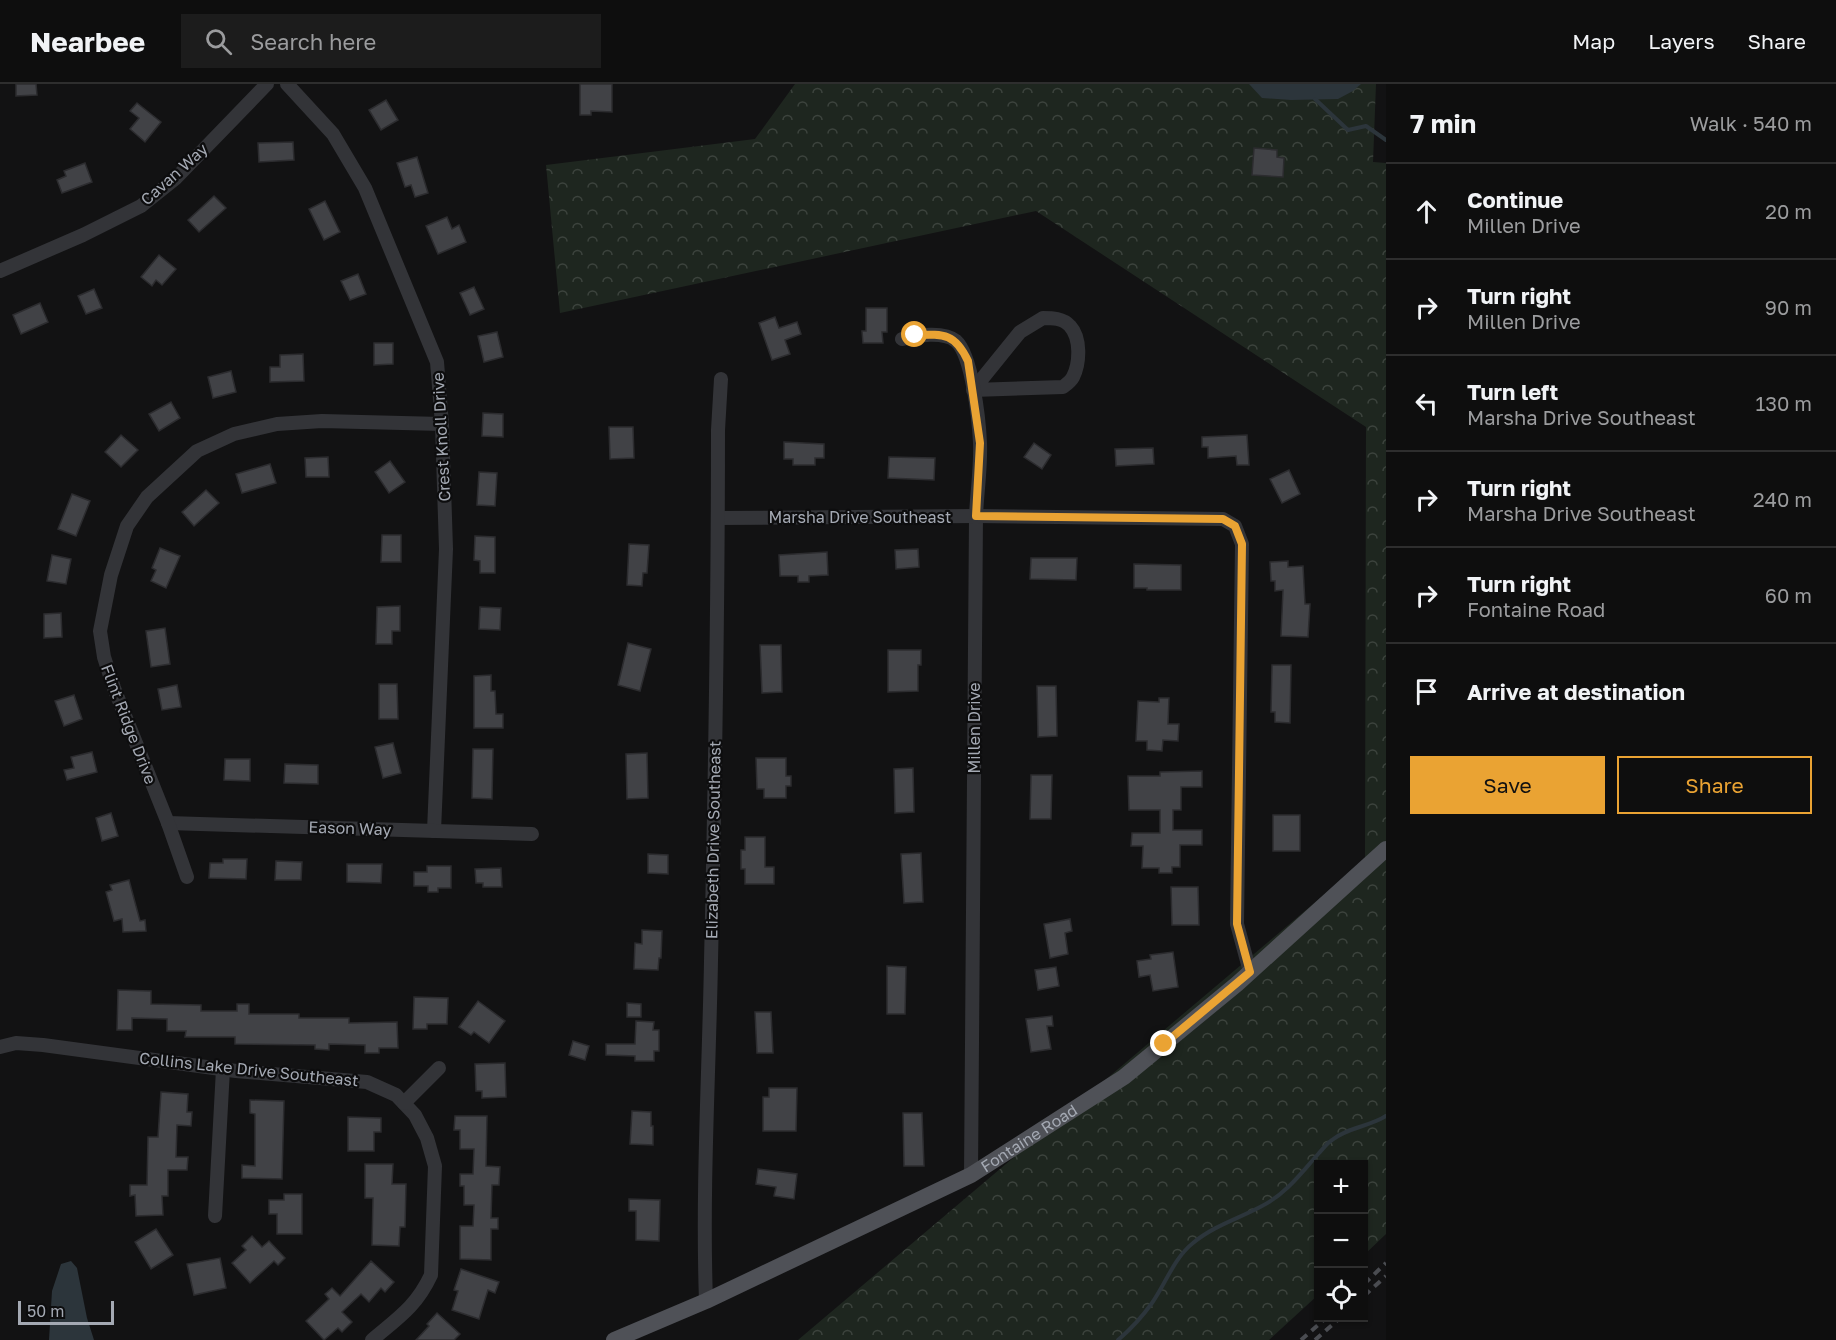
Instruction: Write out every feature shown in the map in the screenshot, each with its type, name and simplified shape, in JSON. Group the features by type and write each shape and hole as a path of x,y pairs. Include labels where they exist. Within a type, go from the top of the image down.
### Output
{"main road":[{"name":"Fontaine Road","path":"614,1340 706,1301 971,1175 1124,1077 1250,972 1386,849"}],"street":[{"name":"Cavan Way","path":"0,271 83,235 141,206 176,178 267,84"},
{"name":"Crest Knoll Drive","path":"287,84 333,134 365,188 437,362 442,424 446,549 434,831"},
{"path":"1043,318 1058,319 1069,324 1076,336 1077,365 1072,379 1063,387 973,390 1020,332 1043,318"},
{"name":"Millen Drive","path":"902,339 927,335 945,336 955,340 963,350 968,361 980,443 976,516 971,1175"},
{"name":"Elizabeth Drive Southeast","path":"706,1301 707,1092 714,844 718,430 722,379"},
{"name":"Flint Ridge Drive","path":"187,877 104,657 100,631 111,575 127,526 147,496 197,451 234,434 277,424 322,421 442,424"},
{"name":"Marsha Drive Southeast","path":"718,518 976,516 1223,519 1235,526 1242,544 1237,924 1250,972"},
{"name":"Eason Way","path":"168,823 532,834"},
{"name":"Collins Lake Drive Southeast","path":"0,1047 16,1043 43,1045 223,1070 367,1082 396,1095 415,1114 428,1138 435,1166 431,1275 423,1292 413,1305 372,1340"},
{"path":"404,1103 439,1068"},
{"path":"215,1216 223,1070"}],"green space":[{"path":"795,84 1376,84 1373,162 1386,163 1386,1234 1368,1251 1368,1160 1314,1160 1314,1299 1269,1340 798,1340 1365,860 1366,427 1036,211 560,313 546,165 755,139"}],"shaded area":[{"path":"1249,84 1361,84 1338,99 1291,100 1262,98"},
{"path":"71,1261 77,1268 94,1340 49,1340 52,1291 61,1264"}],"building":[{"path":"16,84 36,84 37,95 16,96"},
{"path":"580,84 612,84 612,112 591,111 591,115 580,115"},
{"path":"386,100 398,120 381,130 369,110"},
{"path":"137,103 161,122 145,142 130,129 139,118 130,111"},
{"path":"293,142 294,160 259,162 258,143"},
{"path":"1254,148 1277,150 1277,157 1284,158 1283,177 1252,175"},
{"path":"417,157 428,193 415,197 411,185 405,187 397,163"},
{"path":"85,163 92,182 62,193 57,180 66,176 64,171"},
{"path":"214,196 226,208 199,232 188,220"},
{"path":"325,201 340,232 324,240 309,209"},
{"path":"447,217 452,229 459,225 466,242 438,254 426,226"},
{"path":"159,255 176,269 162,285 156,280 152,286 141,277"},
{"path":"358,274 366,294 350,300 341,281"},
{"path":"474,287 484,309 470,315 460,293"},
{"path":"94,289 102,308 86,314 78,296"},
{"path":"40,303 48,322 21,334 13,315"},
{"path":"866,308 887,308 887,332 882,332 883,343 863,343 862,331 866,331"},
{"path":"775,317 779,328 797,322 801,334 785,340 790,354 772,360 759,323"},
{"path":"497,332 503,357 484,362 478,336"},
{"path":"374,343 393,343 393,364 374,365"},
{"path":"303,354 304,381 270,382 270,367 280,367 280,355"},
{"path":"231,371 236,392 213,398 208,377"},
{"path":"171,402 180,418 159,431 149,414"},
{"path":"483,413 503,414 503,437 482,436"},
{"path":"609,427 633,427 634,458 610,459"},
{"path":"121,435 138,450 121,467 105,452"},
{"path":"1247,435 1249,465 1237,465 1236,456 1208,458 1208,447 1202,447 1202,437"},
{"path":"784,442 824,444 824,458 815,458 815,465 793,465 793,459 784,459"},
{"path":"1034,443 1051,455 1042,469 1024,457"},
{"path":"1153,448 1154,464 1116,466 1115,449"},
{"path":"328,457 329,477 306,477 305,458"},
{"path":"889,457 935,458 934,480 888,478"},
{"path":"390,461 405,482 389,493 375,472"},
{"path":"270,464 276,483 242,493 236,474"},
{"path":"1289,470 1300,494 1282,503 1270,479"},
{"path":"479,472 497,473 495,506 477,505"},
{"path":"206,490 219,503 194,526 182,512"},
{"path":"72,494 90,501 76,536 58,529"},
{"path":"382,535 401,535 401,562 381,562"},
{"path":"475,536 495,537 495,573 480,573 480,561 474,560"},
{"path":"629,544 649,545 647,573 643,573 642,586 627,585"},
{"path":"160,548 180,556 166,588 151,581 156,570 152,568"},
{"path":"918,549 919,567 896,569 895,550"},
{"path":"827,552 828,575 809,576 809,582 798,582 798,576 780,576 779,555"},
{"path":"52,555 71,559 66,584 47,581"},
{"path":"1031,558 1077,558 1076,580 1030,579"},
{"path":"1288,561 1288,567 1303,566 1305,604 1310,604 1308,637 1281,636 1283,590 1275,591 1275,581 1271,581 1270,562"},
{"path":"1134,564 1181,565 1181,590 1134,588"},
{"path":"400,606 400,631 392,631 392,644 376,644 377,607"},
{"path":"480,607 501,608 500,630 479,629"},
{"path":"61,613 62,637 44,638 44,614"},
{"path":"165,628 170,664 151,667 146,631"},
{"path":"628,643 651,649 640,691 618,685"},
{"path":"760,645 781,645 782,692 762,693"},
{"path":"888,650 921,650 921,665 918,665 918,691 888,692"},
{"path":"1272,665 1291,665 1290,723 1275,722 1275,712 1271,712"},
{"path":"491,675 491,691 495,691 496,714 503,714 503,728 474,728 474,676"},
{"path":"379,684 397,684 398,719 379,719"},
{"path":"177,685 181,707 162,710 158,689"},
{"path":"1037,686 1056,686 1057,736 1038,737"},
{"path":"74,695 82,719 64,726 55,701"},
{"path":"1159,698 1169,698 1168,724 1179,724 1178,741 1163,740 1162,751 1147,750 1147,741 1136,741 1138,701 1159,702"},
{"path":"393,743 401,773 383,778 375,747"},
{"path":"473,749 493,749 492,799 472,798"},
{"path":"92,752 97,772 67,780 64,770 74,768 71,757"},
{"path":"647,753 648,798 627,799 626,754"},
{"path":"756,758 786,758 786,776 791,776 791,786 786,786 786,798 764,798 764,789 757,789"},
{"path":"225,759 250,759 250,781 224,780"},
{"path":"285,764 318,765 318,784 284,783"},
{"path":"913,768 914,812 895,813 894,769"},
{"path":"1202,771 1202,787 1181,787 1181,810 1173,810 1173,830 1202,830 1202,845 1180,845 1180,867 1172,867 1172,873 1159,873 1159,868 1142,868 1143,846 1131,846 1132,833 1160,833 1160,810 1129,810 1128,776 1160,776 1160,772"},
{"path":"1031,775 1052,775 1051,819 1030,819"},
{"path":"111,813 118,836 102,841 96,818"},
{"path":"1273,815 1300,815 1300,851 1273,851"},
{"path":"745,837 765,837 765,867 774,867 774,884 745,884 745,869 741,869 741,850 745,850"},
{"path":"921,853 923,902 904,903 901,854"},
{"path":"648,854 668,855 668,874 648,873"},
{"path":"223,859 247,859 246,879 209,878 210,863 223,863"},
{"path":"276,861 302,862 301,880 275,880"},
{"path":"347,864 382,864 381,883 347,882"},
{"path":"427,866 451,866 451,888 438,888 438,892 428,892 428,886 414,886 414,872 427,872"},
{"path":"501,868 502,887 483,887 483,883 476,883 475,869"},
{"path":"129,880 140,921 145,920 146,931 123,932 122,919 114,921 106,892 112,890 110,885"},
{"path":"1171,887 1198,887 1199,925 1172,925"},
{"path":"1070,919 1072,931 1065,933 1068,954 1050,958 1044,924"},
{"path":"642,930 662,931 658,970 634,969 635,943 642,944"},
{"path":"1173,952 1178,987 1153,991 1150,975 1139,977 1137,961 1151,959 1150,955"},
{"path":"887,966 906,967 905,1014 887,1014"},
{"path":"1056,967 1059,986 1038,990 1035,970"},
{"path":"118,990 151,991 151,1004 201,1005 201,1011 237,1011 237,1004 249,1004 249,1014 299,1014 299,1018 349,1018 349,1023 397,1022 398,1048 379,1048 379,1053 365,1053 365,1045 329,1044 329,1050 315,1049 315,1045 235,1044 235,1037 185,1037 186,1031 167,1031 167,1019 132,1018 132,1030 117,1030"},
{"path":"414,997 448,998 447,1024 427,1024 427,1029 413,1029"},
{"path":"478,1001 505,1021 489,1043 474,1032 471,1035 459,1027"},
{"path":"627,1003 641,1004 641,1017 627,1017"},
{"path":"755,1012 771,1012 773,1053 757,1053"},
{"path":"1052,1016 1053,1026 1047,1026 1051,1049 1031,1052 1026,1019"},
{"path":"636,1021 654,1022 653,1030 659,1030 659,1051 654,1051 654,1061 635,1061 635,1056 606,1055 606,1044 635,1044"},
{"path":"573,1041 589,1046 585,1060 569,1055"},
{"path":"505,1063 506,1097 482,1098 482,1091 476,1091 475,1064"},
{"path":"769,1088 797,1088 796,1131 763,1131 763,1097 769,1097"},
{"path":"161,1092 188,1094 187,1112 192,1112 191,1126 177,1125 176,1157 188,1157 187,1170 168,1170 168,1196 162,1196 163,1215 136,1216 135,1195 130,1196 130,1185 147,1185 148,1137 158,1137"},
{"path":"250,1100 284,1101 282,1179 242,1178 242,1165 255,1166 255,1114 250,1113"},
{"path":"632,1111 651,1112 653,1145 630,1144"},
{"path":"903,1113 922,1113 924,1166 904,1166"},
{"path":"455,1116 487,1116 486,1166 500,1167 499,1185 492,1185 491,1218 498,1218 498,1229 491,1229 491,1260 460,1259 460,1226 473,1226 474,1205 464,1205 464,1186 460,1186 460,1174 473,1174 474,1149 460,1149 460,1130 454,1130"},
{"path":"348,1117 381,1118 381,1132 374,1132 374,1151 348,1151"},
{"path":"365,1164 393,1164 392,1184 406,1184 405,1227 400,1227 399,1246 372,1245 373,1198 365,1198"},
{"path":"758,1169 797,1174 794,1199 774,1196 776,1187 756,1184"},
{"path":"284,1194 302,1194 302,1234 277,1234 277,1214 269,1214 269,1200 284,1200"},
{"path":"629,1199 660,1200 659,1241 636,1240 636,1211 629,1211"},
{"path":"156,1229 173,1255 151,1269 135,1242"},
{"path":"252,1236 262,1247 269,1241 285,1258 278,1265 274,1261 250,1283 232,1263 246,1250 242,1246"},
{"path":"220,1258 226,1288 194,1295 187,1264"},
{"path":"371,1261 394,1282 385,1292 381,1288 369,1302 361,1294 342,1312 352,1322 342,1332 338,1328 324,1340 306,1321 329,1299 325,1294 332,1288 340,1296"},
{"path":"461,1269 499,1282 495,1293 488,1290 479,1319 452,1310 458,1291 454,1290"},
{"path":"437,1313 460,1334 454,1340 416,1340 429,1326 427,1324"}],"waterway":[{"path":"1315,99 1348,130 1366,126 1386,140"},
{"path":"1118,1340 1148,1308 1175,1263 1193,1243 1209,1232 1271,1201 1293,1182 1327,1144 1338,1136 1386,1116"}],"railway":[{"path":"1368,1280 1386,1263"},
{"path":"1368,1292 1386,1276"},
{"path":"1301,1340 1321,1322"},
{"path":"1315,1340 1335,1322"}],"route":[{"path":"915,335 945,336 955,340 968,361 980,443 976,516 1223,519 1235,526 1242,544 1237,924 1250,972 1164,1044"}]}
